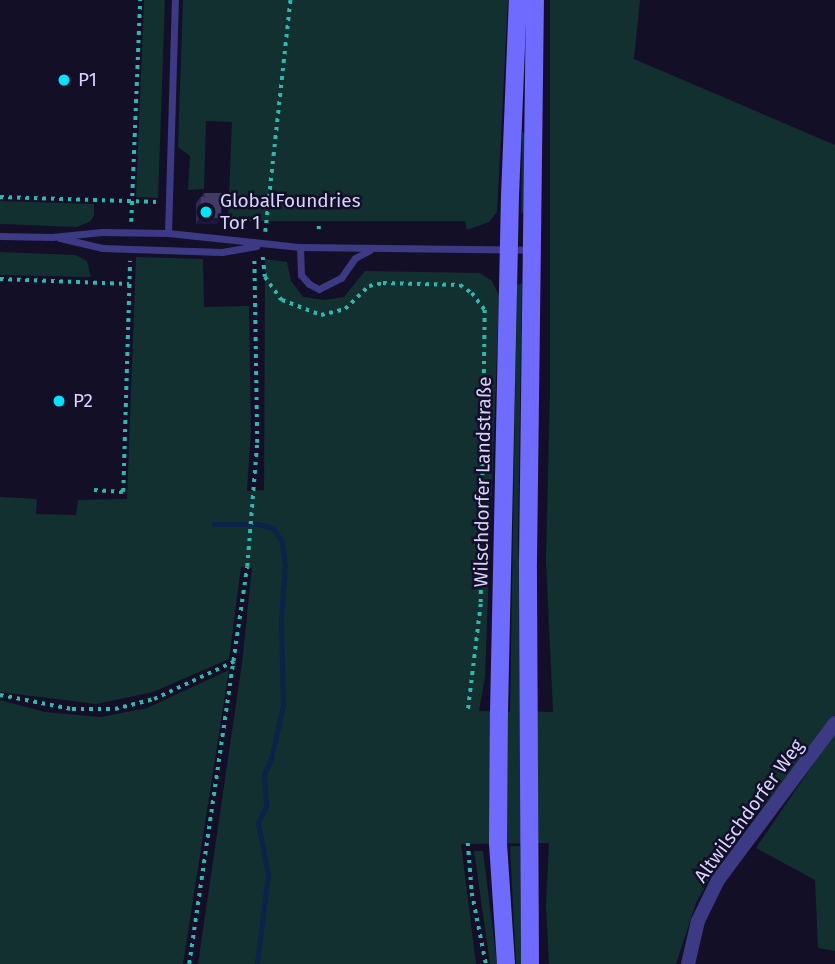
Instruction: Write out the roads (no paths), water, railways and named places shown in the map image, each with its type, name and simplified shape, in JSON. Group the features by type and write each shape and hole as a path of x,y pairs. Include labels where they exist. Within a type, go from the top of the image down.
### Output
{"main road":[{"name":"Wilschdorfer Landstraße","path":"506,964 498,830 509,249 518,0"},
{"path":"530,964 528,561 536,0"}],"street":[{"name":"Altwilschdorfer Weg","path":"688,964 698,921 718,880 835,723"}],"lane":[{"path":"168,233 175,0"},
{"path":"0,236 52,237 131,232 168,233 300,247 534,250"},
{"path":"52,237 102,247 222,252 263,245"},
{"path":"300,247 301,275 318,289 333,285 355,258 372,249"}],"waterway":[{"path":"214,524 258,524 273,528 282,542 285,565 281,619 283,705 271,759 264,774 266,806 258,823 268,874 257,964"}],"place":[{"name":"P1","path":"64,80"},
{"name":"GlobalFoundries Tor 1","path":"206,212"},
{"name":"P2","path":"59,401"}]}
